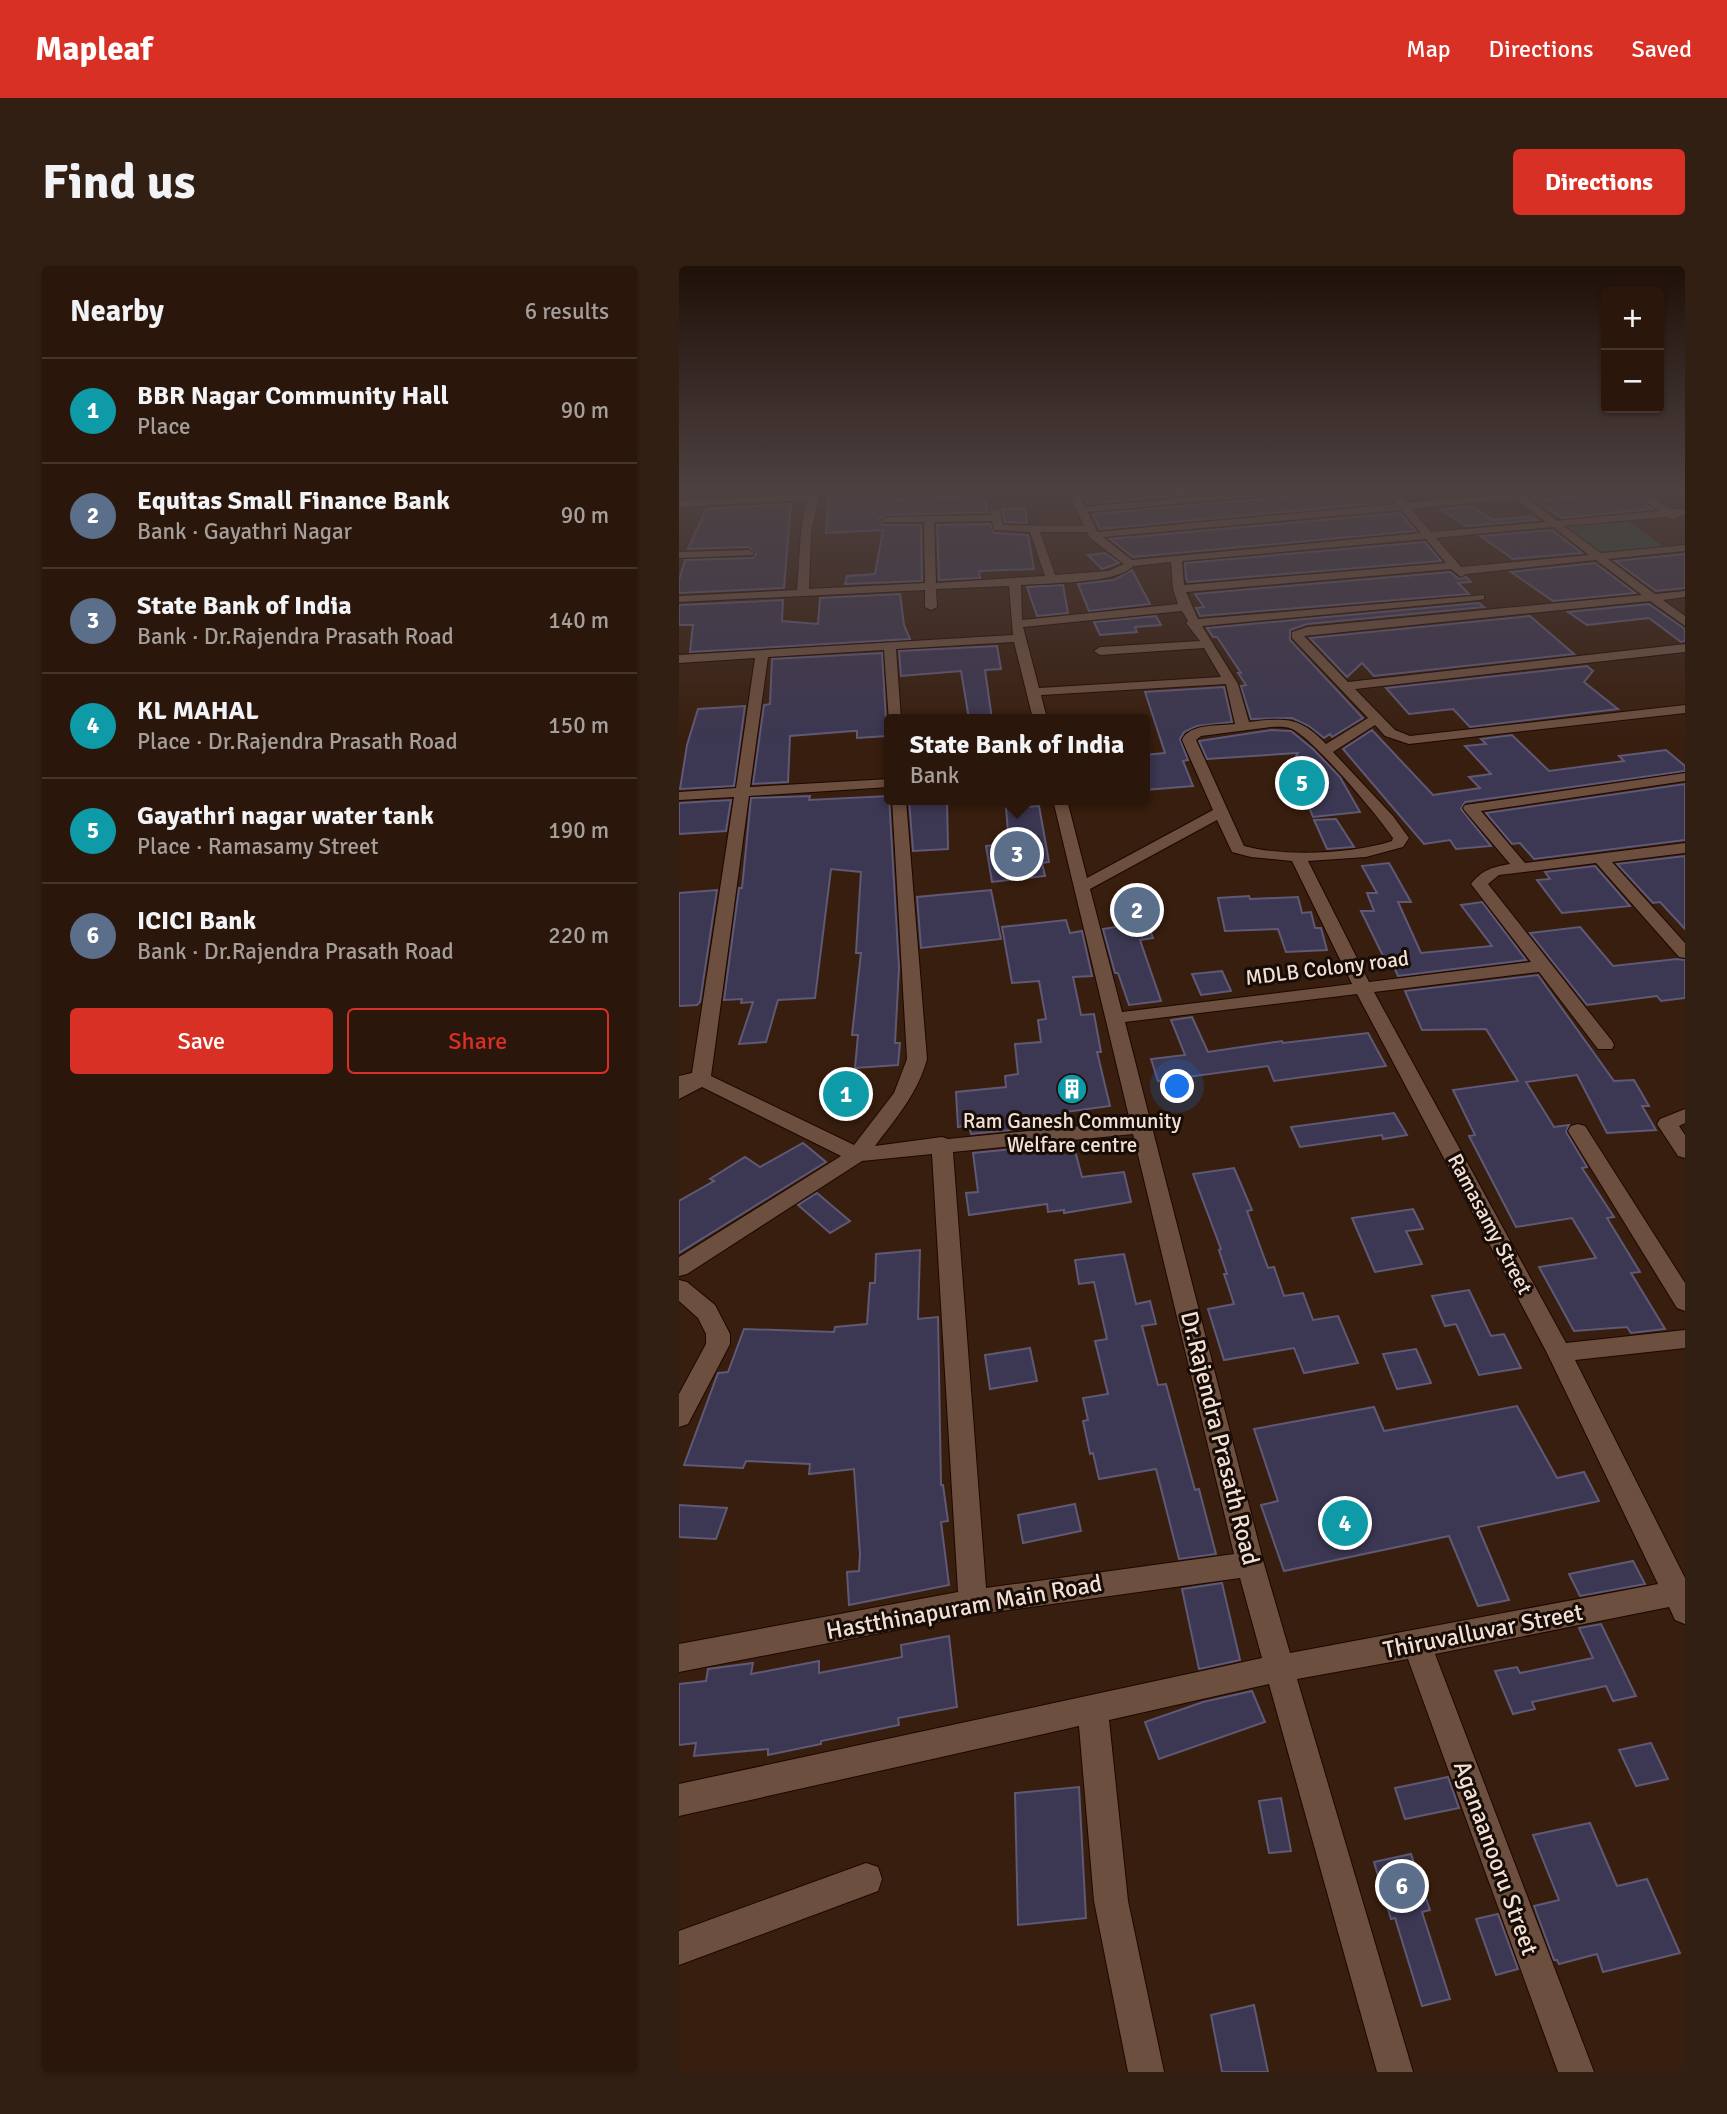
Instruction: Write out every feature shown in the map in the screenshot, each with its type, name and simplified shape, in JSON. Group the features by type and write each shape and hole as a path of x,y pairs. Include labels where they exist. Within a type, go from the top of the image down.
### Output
{"street":[{"path":"803,591 804,572"},
{"path":"929,572 931,607"},
{"path":"1049,572 1051,579"},
{"path":"679,599 1015,582 1115,572"},
{"path":"1177,572 1185,607 1192,623 1229,680 1243,727"},
{"path":"1460,572 1494,613"},
{"path":"1192,623 1264,616 1511,572"},
{"path":"1621,572 1685,622"},
{"path":"1179,589 1466,580"},
{"path":"1015,582 1016,624 1038,714"},
{"path":"1296,635 1307,631 1685,594"},
{"path":"1016,624 1185,607"},
{"path":"1264,616 1296,635 1375,719 1398,738 1418,740 1685,709"},
{"path":"679,659 1019,638"},
{"path":"1100,651 1206,643"},
{"path":"890,646 894,714"},
{"path":"1345,686 1685,648"},
{"path":"679,1093 701,1079 762,655"},
{"path":"1033,692 1229,680"},
{"path":"1325,751 1375,719"},
{"path":"1296,724 1305,728 1325,751 1401,838 1398,844 1380,849 1298,856 1258,855 1238,849 1190,736 1198,732 1296,724"},
{"path":"1521,868 1470,808 1685,777"},
{"path":"679,796 884,783"},
{"path":"679,1268 857,1155 903,1095 912,1078 917,1059 899,805"},
{"name":"Dr.Rajendra Prasath Road","path":"1061,805 1250,1563 1395,2072"},
{"path":"1082,887 1223,811"},
{"path":"1605,1045 1479,884 1495,871 1685,848"},
{"name":"Ramasamy Street","path":"1298,856 1362,986 1559,1353 1682,1598"},
{"path":"1601,859 1685,953"},
{"name":"MDLB Colony road","path":"1115,1018 1362,986 1545,966"},
{"path":"679,1078 701,1079 857,1155 942,1144 1142,1126"},
{"path":"1685,1115 1667,1124 1685,1151"},
{"path":"1577,1131 1685,1302"},
{"path":"942,1144 973,1602"},
{"path":"679,1288 711,1315 719,1332 717,1344 679,1417"},
{"path":"1559,1353 1685,1339"},
{"name":"Hastthinapuram Main Road","path":"679,1657 973,1602 1250,1563"},
{"name":"Thiruvalluvar Street","path":"679,1800 1280,1668 1682,1598"},
{"name":"Aganaanooru Street","path":"1417,1644 1576,2072"},
{"path":"1093,1709 1111,1901 1146,2072"},
{"path":"679,1948 866,1879"}],"building":[{"path":"681,572 785,572 784,588 679,593"},
{"path":"922,572 922,581 845,584 847,576"},
{"path":"939,572 979,572 980,578 939,580"},
{"path":"1133,572 1150,604 1089,611 1078,584 1114,580"},
{"path":"1186,572 1305,572 1188,582"},
{"path":"1447,572 1459,579 1466,577 1471,582 1458,583 1469,594 1200,616 1196,608 1204,607 1195,594"},
{"path":"1511,572 1607,572 1635,593 1553,601"},
{"path":"1630,572 1685,572 1685,588 1656,591"},
{"path":"1063,585 1068,613 1037,616 1027,587"},
{"path":"900,594 904,625 910,639 690,652 693,625 679,625 679,605 783,600 782,621 818,624 820,598"},
{"path":"1479,603 1484,607 1307,624 1290,630 1290,640 1363,718 1332,737 1330,734 1324,738 1309,726 1292,718 1251,719 1241,686 1246,685 1238,673 1241,673 1217,637 1213,637 1207,628"},
{"path":"1649,604 1685,629 1685,641 1681,642 1649,618 1587,625 1568,612"},
{"path":"1156,616 1161,625 1135,627 1137,632 1100,635 1094,622"},
{"path":"1530,616 1574,654 1374,676 1362,663 1347,677 1310,638"},
{"path":"997,646 1001,669 985,670 991,714 968,714 961,671 901,676 899,651"},
{"path":"882,653 886,714 884,736 857,738 857,731 790,736 788,782 753,784 764,705 770,704 772,659"},
{"path":"1587,666 1593,671 1584,682 1618,709 1470,727 1453,709 1409,714 1386,688"},
{"path":"1224,687 1232,722 1197,726 1184,732 1180,739 1188,760 1183,761 1193,786 1150,790 1150,754 1165,753 1145,692"},
{"path":"745,706 734,786 680,789 687,745 698,709"},
{"path":"1271,730 1291,731 1313,749 1340,777 1360,812 1313,817 1291,764 1298,753 1207,759 1199,741"},
{"path":"1372,730 1433,795 1480,788 1469,777 1491,774 1465,746 1486,744 1481,739 1512,735 1549,771 1624,761 1619,756 1666,750 1685,766 1685,771 1465,802 1461,809 1491,846 1456,849 1450,840 1424,844 1343,749"},
{"path":"1685,784 1685,840 1534,859 1520,843 1512,844 1486,813"},
{"path":"810,796 809,800 884,796 884,805 890,805 899,968 895,1043 900,1043 898,1065 855,1068 858,1035 852,1035 861,953 856,953 861,872 831,869 815,998 778,1000 766,1042 739,1044 753,1002 741,1003 742,999 724,1000 739,888 742,888 751,798"},
{"path":"731,800 726,831 679,834 679,803"},
{"path":"909,805 947,805 948,849 913,851"},
{"path":"1039,806 1049,862 1042,863 1045,876 992,882 986,846 1009,844 1006,808"},
{"path":"1336,819 1354,847 1327,849 1314,820"},
{"path":"1685,856 1685,929 1660,902 1653,903 1617,864"},
{"path":"1389,863 1411,902 1398,902 1421,953 1492,946 1461,905 1482,902 1526,960 1398,976 1394,967 1389,968 1361,911 1374,911 1367,893 1377,893 1362,866"},
{"path":"1595,866 1630,906 1562,913 1537,880 1550,879 1545,872"},
{"path":"717,890 700,1002 697,1005 679,1006 679,893"},
{"path":"991,890 1001,939 921,948 917,897"},
{"path":"1249,896 1250,899 1298,897 1302,913 1311,912 1315,928 1321,928 1327,950 1286,952 1278,929 1225,931 1218,898"},
{"path":"1139,902 1153,938 1140,940 1161,1001 1129,1005 1118,973 1115,973 1103,929 1122,926 1117,903"},
{"path":"1066,920 1070,933 1082,931 1092,976 1073,977 1081,1015 1094,1014 1101,1052 1097,1052 1110,1106 1065,1112 1068,1124 971,1134 969,1125 958,1127 956,1092 1006,1087 1005,1076 1018,1074 1015,1044 1041,1042 1038,1020 1046,1019 1039,981 1012,983 1002,927"},
{"path":"1580,927 1613,966 1685,960 1685,998 1661,1001 1657,996 1587,1005 1530,933"},
{"path":"1222,971 1231,991 1201,995 1192,974"},
{"path":"1538,975 1614,1081 1634,1080 1649,1106 1642,1106 1656,1130 1607,1133 1577,1075 1526,1082 1554,1127 1569,1125 1566,1132 1587,1167 1582,1168 1614,1217 1607,1218 1640,1272 1631,1273 1665,1329 1631,1333 1627,1327 1574,1331 1539,1267 1596,1258 1572,1218 1516,1227 1469,1136 1475,1135 1453,1090 1518,1081 1486,1029 1422,1030 1405,991"},
{"path":"1192,1017 1208,1052 1282,1041 1368,1033 1386,1066 1274,1081 1268,1066 1158,1081 1151,1059 1185,1055 1171,1020"},
{"path":"839,1075 864,1075 854,1113 838,1113 832,1101"},
{"path":"1394,1113 1407,1135 1383,1139 1382,1135 1300,1147 1291,1127"},
{"path":"803,1143 826,1162 679,1253 679,1201 714,1181 710,1179 745,1157 760,1167"},
{"path":"1073,1143 1082,1177 1124,1172 1131,1202 1064,1213 1064,1210 1048,1212 1047,1204 969,1215 966,1193 978,1192 973,1153"},
{"path":"1234,1168 1252,1210 1247,1211 1268,1268 1274,1267 1284,1296 1303,1293 1313,1320 1338,1316 1358,1363 1304,1373 1294,1348 1224,1360 1208,1309 1234,1304 1224,1274 1227,1274 1219,1250 1221,1249 1193,1174"},
{"path":"817,1193 850,1221 830,1233 798,1205"},
{"path":"1413,1209 1423,1229 1406,1231 1422,1264 1375,1272 1352,1218"},
{"path":"920,1250 918,1319 938,1317 941,1485 948,1521 941,1522 949,1585 849,1605 847,1572 859,1571 860,1554 854,1469 809,1474 810,1464 746,1461 743,1468 684,1465 718,1373 728,1372 744,1329 834,1332 835,1327 867,1324 870,1283 875,1283 876,1254"},
{"path":"1124,1254 1136,1304 1150,1301 1156,1324 1142,1326 1158,1385 1166,1384 1216,1554 1179,1559 1156,1469 1099,1479 1093,1453 1090,1454 1083,1421 1088,1420 1083,1398 1108,1394 1095,1341 1107,1339 1094,1282 1079,1284 1075,1260"},
{"path":"1469,1290 1491,1336 1504,1334 1521,1368 1479,1375 1456,1324 1445,1326 1432,1296"},
{"path":"1030,1348 1037,1381 990,1389 985,1355"},
{"path":"1416,1349 1431,1383 1397,1389 1383,1354"},
{"path":"1517,1406 1557,1478 1584,1472 1599,1501 1478,1527 1509,1600 1478,1606 1449,1536 1284,1571 1261,1505 1278,1501 1254,1429 1374,1407 1384,1431"},
{"path":"1075,1504 1081,1531 1023,1543 1018,1515"},
{"path":"679,1505 727,1508 716,1539 679,1537"},
{"path":"1633,1561 1645,1584 1580,1596 1569,1574"},
{"path":"1222,1583 1240,1660 1199,1669 1182,1589"},
{"path":"1601,1624 1636,1696 1613,1701 1606,1686 1532,1702 1535,1709 1513,1714 1495,1671 1517,1667 1520,1673 1593,1658 1579,1628"},
{"path":"949,1636 957,1707 898,1718 899,1725 768,1755 768,1749 694,1756 696,1743 679,1745 679,1684 706,1681 708,1669 753,1663 751,1674 819,1661 819,1673 902,1657 901,1645"},
{"path":"1252,1691 1265,1722 1159,1759 1145,1722 1203,1702"},
{"path":"1651,1743 1668,1779 1636,1786 1619,1750"},
{"path":"1448,1777 1459,1808 1405,1819 1395,1788"},
{"path":"1079,1787 1086,1918 1018,1925 1015,1793"},
{"path":"1281,1798 1291,1851 1269,1853 1259,1801"},
{"path":"1590,1823 1617,1886 1647,1879 1680,1953 1603,1972 1597,1954 1559,1964 1554,1960 1534,1906 1559,1900 1533,1835"},
{"path":"1411,1854 1430,1910 1422,1912 1450,1999 1422,2006 1395,1918 1391,1919 1374,1862"},
{"path":"1498,1914 1518,1969 1496,1975 1476,1919"},
{"path":"1254,2005 1268,2072 1222,2072 1211,2015"}],"place":[{"name":"Gayathri nagar water tank","path":"1302,783"},
{"name":"State Bank of India","path":"1017,854"},
{"name":"Equitas Small Finance Bank","path":"1137,910"},
{"name":"Ram Ganesh Community Welfare centre","path":"1072,1089"},
{"name":"BBR Nagar Community Hall","path":"846,1094"},
{"name":"KL MAHAL","path":"1345,1523"},
{"name":"ICICI Bank","path":"1402,1886"}]}
